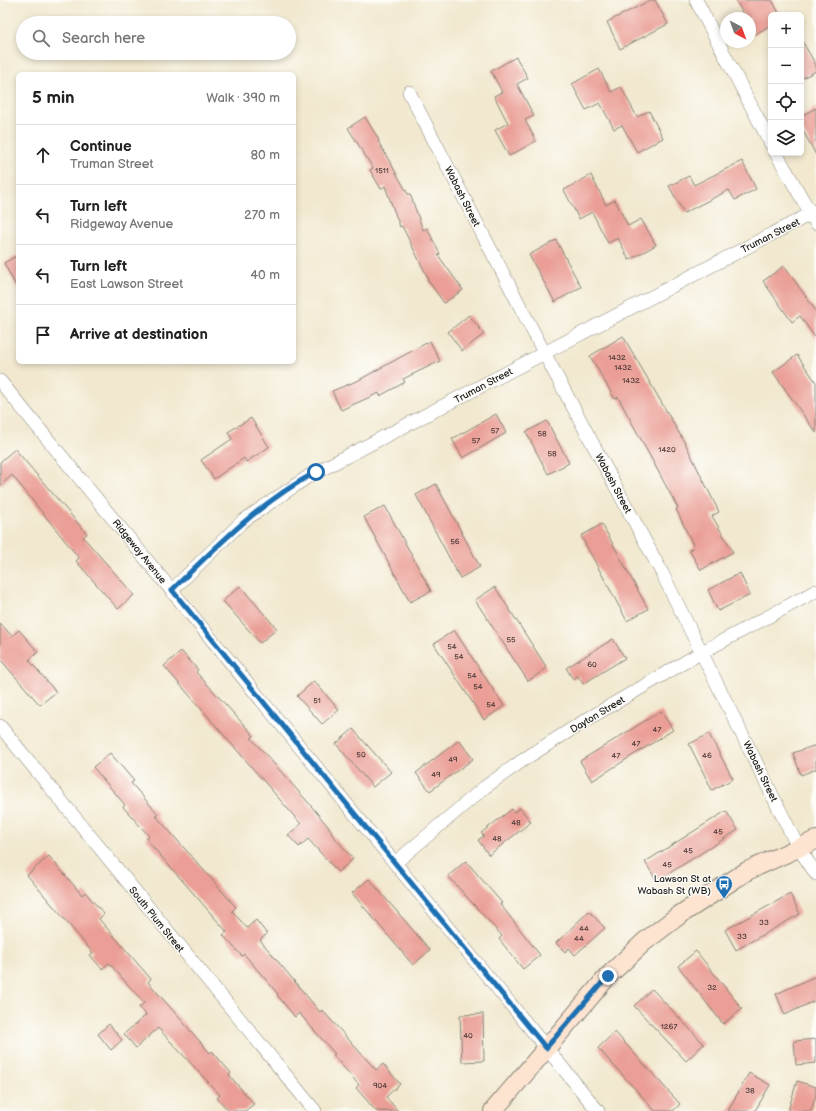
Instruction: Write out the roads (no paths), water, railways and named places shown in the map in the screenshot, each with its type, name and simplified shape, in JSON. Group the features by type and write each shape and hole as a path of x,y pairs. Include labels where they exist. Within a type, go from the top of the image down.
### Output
{"street":[{"path":"696,0 768,138"},
{"name":"Wabash Street","path":"409,92 544,353 702,652 798,847 816,874"},
{"path":"778,156 814,216"},
{"name":"Truman Street","path":"172,590 243,521 289,488 316,472 647,298 814,216"},
{"name":"Ridgeway Avenue","path":"0,381 598,1111"},
{"name":"Dayton Street","path":"394,863 485,787 526,758 591,717 702,652 816,592"},
{"name":"South Plum Street","path":"0,726 315,1111"},
{"path":"493,1111 608,976 644,942 711,893 747,871 816,840"}],"place":[{"name":"Lawson St at Wabash St (WB)","path":"724,899"}]}
